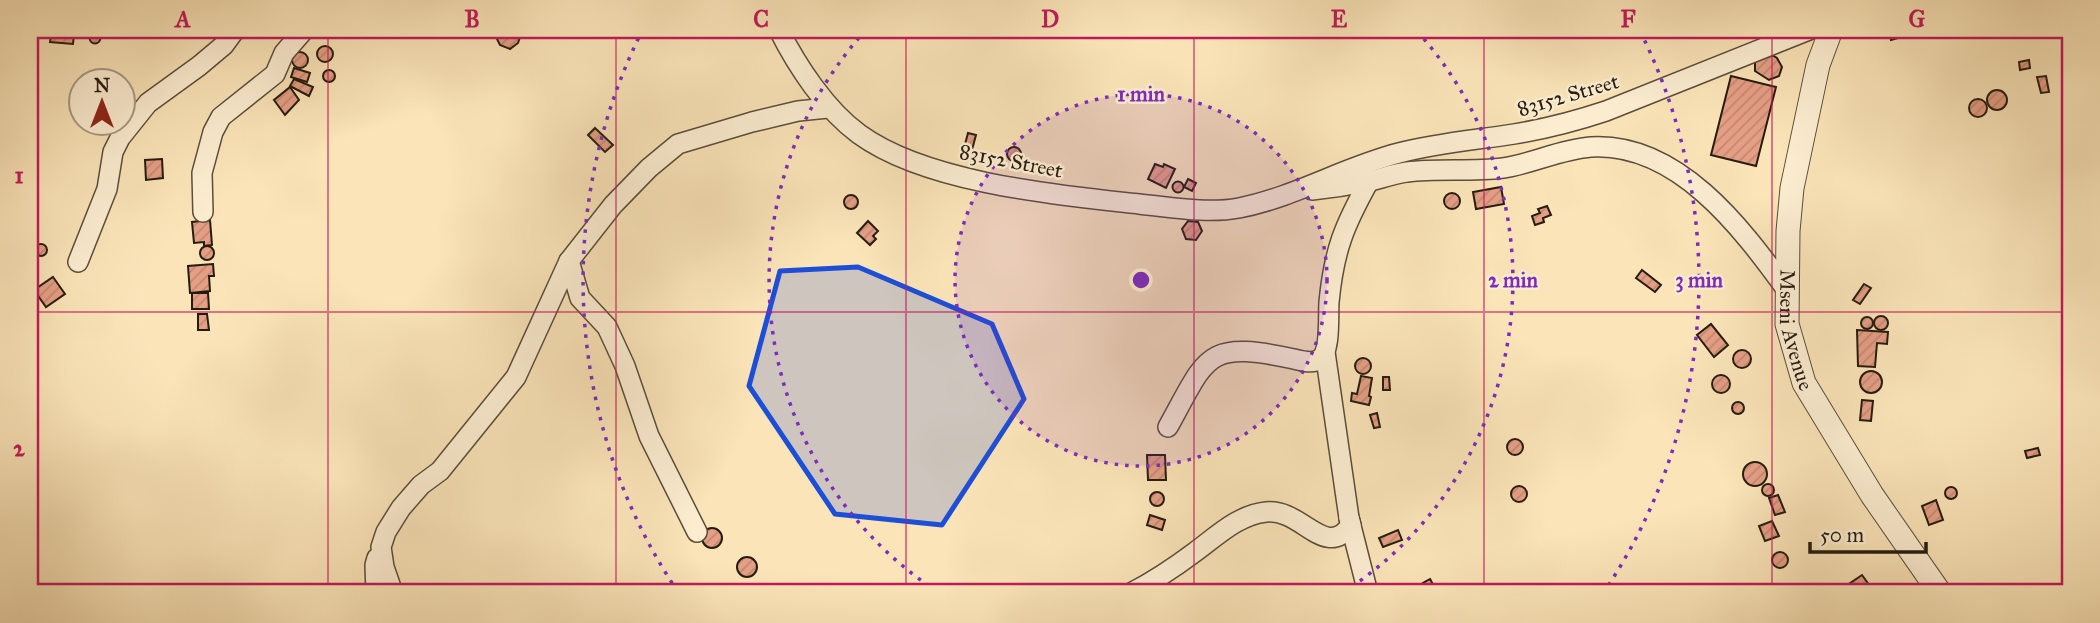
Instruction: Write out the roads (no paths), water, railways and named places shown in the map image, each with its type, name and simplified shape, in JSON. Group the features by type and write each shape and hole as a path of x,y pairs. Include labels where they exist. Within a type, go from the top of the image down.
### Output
{"street":[{"path":"78,262 107,189 114,152 120,138 148,103 199,66 223,45 234,30"},
{"path":"203,212 202,173 213,132 221,117 275,74 284,53 304,30"},
{"name":"83152 Street","path":"779,30 828,108 860,135 895,154 932,167 1016,189 1096,200 1210,209 1237,208 1292,192 1338,172 1400,152 1542,129 1596,115 1810,30"},
{"name":"Mseni Avenue","path":"1831,30 1812,92 1792,188 1786,289 1787,324 1804,383 1872,495 1940,593"},
{"path":"376,593 375,565 386,532 401,508 421,485 440,471 516,377 569,261 613,205 649,167 678,144 752,122 798,111 828,108"},
{"name":"83152 Street","path":"1292,192 1369,181 1404,172 1500,168 1586,148 1607,148 1637,154 1665,166 1709,195 1759,251 1786,289"},
{"path":"1368,593 1349,518 1325,352 1338,243 1369,181"},
{"path":"569,261 580,298 607,327 625,366 649,436 697,532"},
{"path":"1168,427 1200,369 1215,356 1240,351 1310,361 1320,359 1325,352"},
{"path":"1131,593 1155,580 1225,528 1255,514 1268,511 1282,513 1330,539 1343,535 1351,525 1349,518"},
{"path":"381,547 384,567 393,593"}]}
